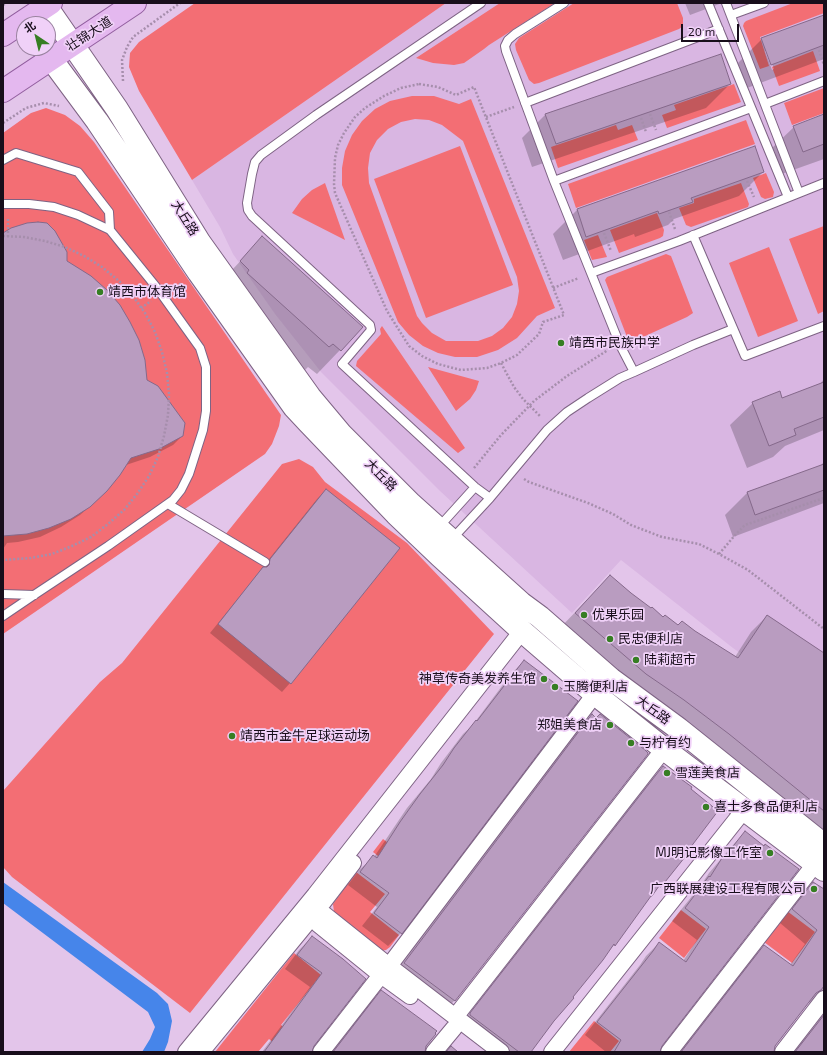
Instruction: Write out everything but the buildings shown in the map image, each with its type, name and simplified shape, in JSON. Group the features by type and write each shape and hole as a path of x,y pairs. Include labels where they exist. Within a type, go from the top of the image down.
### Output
{"main road":[{"name":"壮锦大道","path":"56,50 73,45 135,3"},
{"name":"大丘路","path":"49,4 73,45 117,108 200,243 310,397 341,434 411,504 521,603 540,617 611,679 679,729 821,860"},
{"path":"33,16 49,4"},
{"path":"3,35 16,28"},
{"name":"壮锦大道","path":"3,91 43,56"},
{"name":"大丘路","path":"48,56 97,121 199,273 294,407 396,514 526,634 595,694 744,810 821,860"}],"street":[{"path":"201,1052 309,910 526,634"},
{"path":"321,1052 385,971 595,694"},
{"path":"434,1052 664,749"},
{"path":"552,1052 744,810"},
{"path":"669,1052 821,860"},
{"path":"309,910 385,971 455,1023 501,1052"},
{"path":"186,1052 309,910"},
{"path":"783,1052 824,999"},
{"path":"455,1023 487,1052"}],"lane":[{"path":"481,3 316,115 261,155 255,162 247,203 248,210 252,216 370,325 371,330 342,364 475,487 490,498"},
{"path":"564,3 508,40 505,46 506,52 554,181 620,345 634,372"},
{"path":"708,3 788,197"},
{"path":"726,3 799,193"},
{"path":"731,15 764,3"},
{"path":"524,103 719,29"},
{"path":"765,104 824,81"},
{"path":"554,181 751,108"},
{"path":"3,160 16,153 78,172 109,212 110,230"},
{"path":"591,273 693,235 824,183"},
{"path":"3,616 174,500 189,474 203,430 206,411 206,367 200,348 158,288 110,230 78,215 54,207 29,204 6,204"},
{"path":"693,235 745,356 824,326"},
{"path":"445,534 490,498 547,430 567,412 620,378 693,345 733,329"},
{"path":"445,534 475,487"},
{"path":"168,504 265,562"},
{"path":"3,594 34,595"}],"path":[{"path":"819,50 824,65"},
{"path":"419,84 438,87 456,95 474,87 553,288 564,314 544,322 539,334 530,343 517,354 501,363 487,368 461,370 438,364 422,356 409,346 387,311 335,193 335,158 338,145 352,122 365,108 384,96 401,88 419,84"},
{"path":"486,117 516,106"},
{"path":"6,204 8,237"},
{"path":"604,233 616,264"},
{"path":"3,236 31,238 65,247 102,267 119,281 133,296 145,313 155,332 167,373 169,394 168,415 158,457 149,476 124,510 103,528 72,546 52,554 32,558 3,560"},
{"path":"553,288 580,277"},
{"path":"475,487 479,484 480,480 478,476 474,474 473,467 529,406 567,376 590,361 620,345"},
{"path":"501,363 514,387 529,406 545,422 547,430"},
{"path":"513,469 529,482 588,503 613,514 631,525 662,537 699,544 719,554 748,570 824,629"},
{"path":"719,554 745,525 824,498"}],"shaded area":[{"path":"195,3 446,3 192,180 139,91 129,67 130,53 139,42"},
{"name":"靖西市民族中学","path":"446,3 824,3 824,713 733,648 621,560 572,613 440,491 321,372 275,314 233,254 220,227 192,180"},
{"path":"500,3 555,3 489,45 464,63 454,65 433,63 416,58"},
{"path":"574,3 677,3 683,18 683,26 679,29 534,84 529,80 516,50 515,44 519,38"},
{"path":"793,3 824,3 824,13 760,37 769,66 760,69 743,26 744,23"},
{"path":"813,51 820,71 779,86 772,67"},
{"path":"734,84 741,102 667,128 662,115 676,110 674,105"},
{"path":"824,88 824,113 792,125 784,103"},
{"path":"412,96 434,96 459,104 471,99 555,308 537,316 517,338 498,350 477,357 455,357 438,353 423,346 409,335 398,322 342,185 342,168 345,151 352,135 362,121 375,109 390,101","holes":["415,119 429,120 442,125 463,141 517,277 519,291 517,304 512,317 503,328 492,336 478,341 446,341 432,333 417,316 369,183 368,168 370,153 377,140 388,129 401,122"]},
{"name":"靖西市体育馆","path":"46,108 65,115 80,126 94,142 281,415 279,426 272,444 265,454 3,634 3,133 31,113"},
{"path":"746,120 755,144 576,208 568,184"},
{"path":"616,125 618,130 632,125 638,140 558,168 551,147"},
{"path":"460,146 513,285 426,318 374,179"},
{"path":"766,173 774,192 773,197 765,199 761,197 753,178"},
{"path":"325,183 345,240 292,213 302,199 312,190"},
{"path":"741,183 749,204 748,207 691,227 686,225 679,208 694,203 694,199"},
{"path":"657,213 664,230 663,236 619,253 610,230"},
{"path":"824,226 824,311 818,314 789,239"},
{"path":"598,235 607,257 592,260 584,240"},
{"path":"769,247 798,321 758,337 729,263"},
{"path":"666,254 671,256 693,313 632,342 629,342 605,280 607,277"},
{"path":"382,326 465,448 458,453 356,366 357,361 381,334 380,329"},
{"path":"428,367 479,381 476,390 470,399 456,411"},
{"name":"靖西市金牛足球运动场","path":"299,459 313,467 325,482 407,543 494,634 190,1013 12,877 3,867 3,791 100,682 122,663 282,464"},
{"path":"383,839 408,858 398,872 373,852"},
{"path":"356,872 385,894 370,912 399,935 386,950 381,951 334,912 333,904"},
{"path":"681,910 706,929 684,958 659,938"},
{"path":"787,911 815,932 792,963 764,942"},
{"path":"294,953 321,975 281,1025 311,1049 285,1052 269,1039 258,1052 215,1052"},
{"path":"594,1021 619,1041 610,1052 569,1052"}],"water":[{"path":"3,882 157,993 168,1004 172,1021 168,1042 164,1052 142,1052 155,1027 148,1012 3,903"}],"place":[{"name":"靖西市体育馆","path":"100,292"},
{"name":"靖西市民族中学","path":"561,343"},
{"name":"优果乐园","path":"584,615"},
{"name":"民忠便利店","path":"610,639"},
{"name":"陆莉超市","path":"636,660"},
{"name":"神草传奇美发养生馆","path":"544,679"},
{"name":"玉腾便利店","path":"555,687"},
{"name":"郑姐美食店","path":"610,725"},
{"name":"靖西市金牛足球运动场","path":"232,736"},
{"name":"与柠有约","path":"631,743"},
{"name":"雪莲美食店","path":"667,773"},
{"name":"喜士多食品便利店","path":"706,807"},
{"name":"MJ明记影像工作室","path":"770,853"},
{"name":"广西联展建设工程有限公司","path":"814,889"}]}
